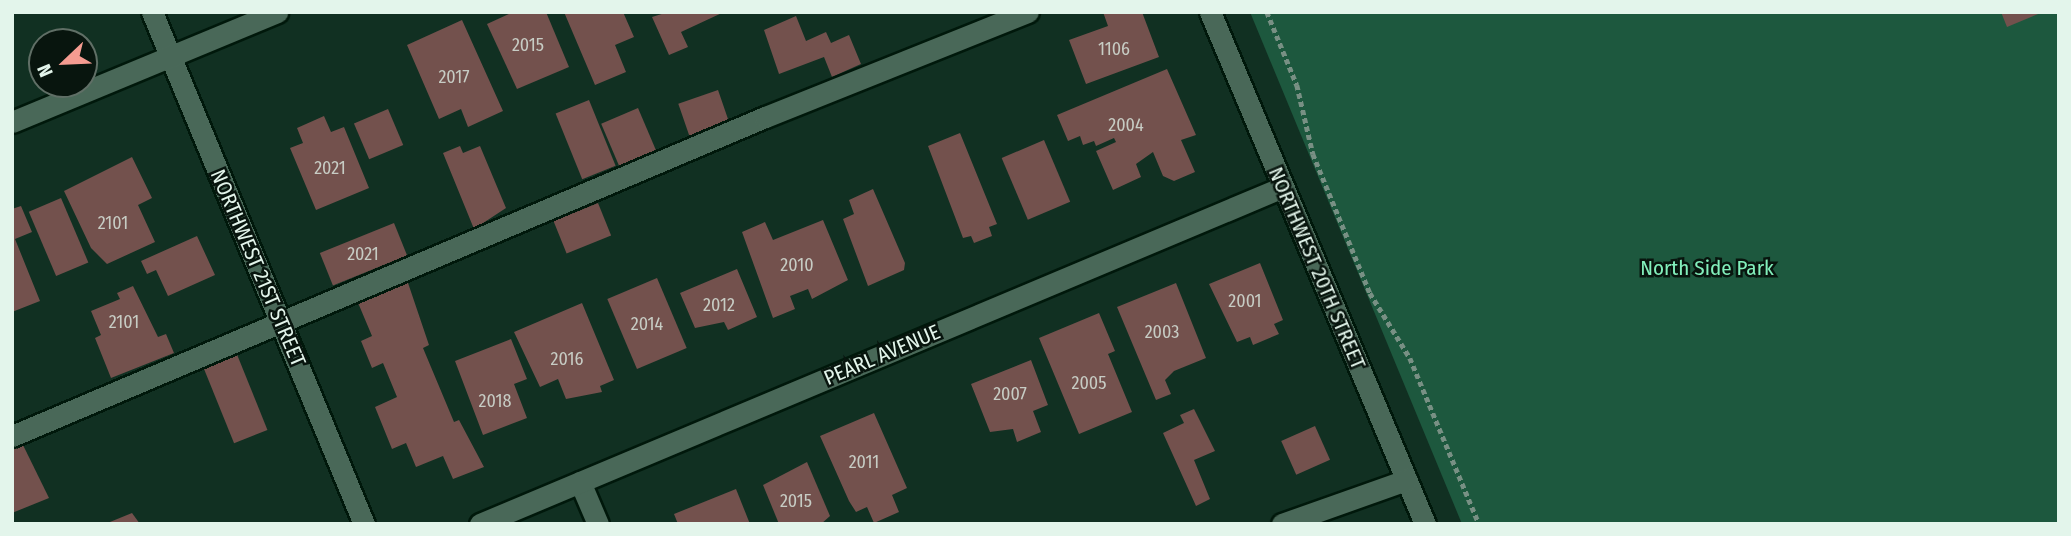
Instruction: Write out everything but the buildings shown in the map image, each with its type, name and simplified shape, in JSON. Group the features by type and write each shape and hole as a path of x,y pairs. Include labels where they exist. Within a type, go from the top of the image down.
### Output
{"street":[{"name":"NORTHWEST 21ST STREET","path":"152,12 364,524"},
{"path":"12,122 277,12"},
{"path":"12,436 280,320 1028,12"},
{"name":"NORTHWEST 20TH STREET","path":"1210,12 1425,524"},
{"name":"PEARL AVENUE","path":"480,524 1283,187"},
{"path":"1282,524 1406,480"},
{"path":"580,482 598,524"}],"path":[{"path":"1267,12 1297,85 1318,167 1370,293 1410,358 1479,524"}],"green space":[{"name":"North Side Park","path":"1250,12 2059,12 2059,524 1462,524"}]}
